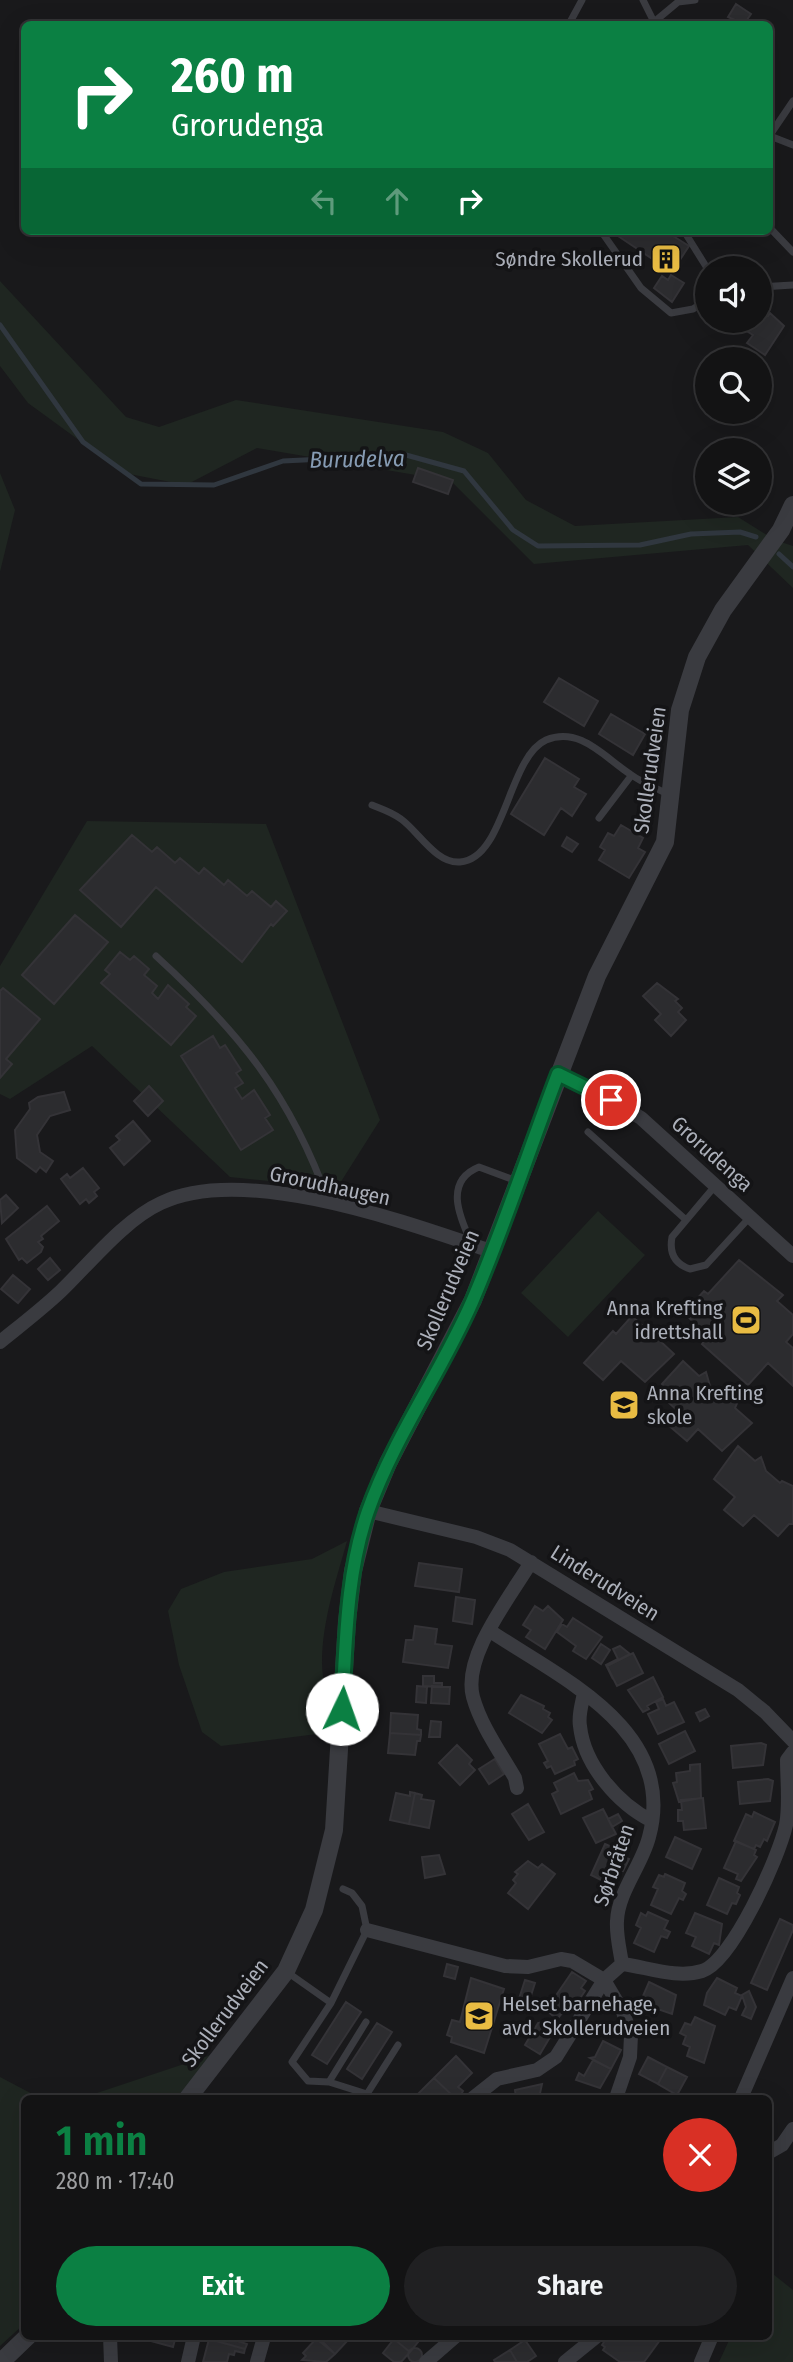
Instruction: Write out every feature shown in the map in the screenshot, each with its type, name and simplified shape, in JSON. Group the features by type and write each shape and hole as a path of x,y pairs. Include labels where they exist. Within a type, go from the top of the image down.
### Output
{"street":[{"name":"Skollerudveien","path":"190,2095 286,1971 314,1910 334,1830 347,1621 353,1572 368,1511 388,1464 458,1334 597,976 665,842 680,710 697,657 723,610 781,530 793,505"},
{"name":"Grorudenga","path":"558,1074 611,1100 640,1118 793,1256"},
{"name":"Grorudhaugen","path":"0,1342 60,1292 119,1234 159,1203 220,1189 307,1198 491,1251"},
{"name":"Linderudveien","path":"368,1511 477,1537 531,1562 738,1690 765,1712 793,1741"},
{"path":"517,1788 515,1778 478,1714 472,1693 474,1661 531,1562"},
{"name":"Sørbråten","path":"490,1631 584,1693 620,1723 648,1764 653,1789 652,1821 650,1836 617,1920 622,1964"},
{"name":"Sørbråten","path":"584,1693 579,1724 588,1752 616,1795 635,1812 652,1821"},
{"path":"478,2095 497,2080 547,2065 604,1980 622,1964 688,1973 701,1972 718,1963 758,1892 786,1824 787,1760 793,1752"},
{"path":"367,1930 505,1966 528,1967 561,1959 572,1961 604,1980 624,2012 631,2035 630,2057 618,2095"},
{"path":"742,2095 793,1978"},
{"path":"772,2151 782,2145 793,2129"},
{"path":"1,2362 24,2340"},
{"path":"110,2340 111,2362"},
{"path":"188,2362 193,2340"},
{"path":"257,2362 263,2340"},
{"path":"426,2362 451,2340"},
{"path":"565,2362 592,2340"},
{"path":"701,2362 710,2340"}],"lane":[{"path":"571,21 582,0"},
{"path":"643,0 653,21"},
{"path":"656,21 678,2 695,0"},
{"path":"773,131 793,101"},
{"path":"773,137 793,145"},
{"path":"773,231 793,252"},
{"path":"604,235 641,288 671,313 695,308"},
{"path":"686,235 700,256"},
{"path":"772,286 793,285"},
{"path":"372,805 402,819 444,857 458,862 469,859 489,840 532,751 545,741 573,736 588,743 631,776 671,796"},
{"path":"598,818 631,776"},
{"path":"156,956 233,1030 269,1080 311,1152 329,1204"},
{"path":"588,1132 685,1219"},
{"path":"473,1245 457,1205 459,1181 466,1172 479,1167 517,1181"},
{"path":"716,1186 672,1237 671,1246 677,1263 690,1269 706,1265 750,1217"},
{"path":"343,1889 352,1893 362,1906 367,1930 331,2003 292,2063 308,2081 329,2082 366,2095"},
{"path":"286,1971 331,2003"},
{"path":"329,2082 366,2022"},
{"path":"370,2095 398,2045"}],"shaded area":[{"path":"0,281 126,417 159,427 236,400 443,432 488,453 526,500 575,526 738,517 775,540 793,546 793,588 748,545 534,564 451,481 257,448 186,485 124,473 28,403 0,366"},
{"path":"0,473 15,510 0,572"},
{"path":"87,821 266,824 380,1120 337,1188 230,1177 92,1046 10,1099 0,1094 0,966"},
{"path":"598,1211 645,1255 568,1337 521,1293"},
{"path":"347,1541 324,1632 322,1672 328,1707 325,1733 221,1746 202,1732 179,1665 168,1611 181,1589 224,1572 312,1559"},
{"path":"211,2055 179,2095 91,2095"},
{"path":"0,2077 34,2095 21,2095 21,2327 0,2346"},
{"path":"772,2273 793,2290 793,2362 719,2362 729,2340 772,2340"}],"building":[{"path":"736,4 751,14 746,21 728,17"},
{"name":"Søndre Skollerud","path":"671,235 689,246 672,272 618,236"},
{"path":"671,275 684,283 672,302 654,288 662,276 668,280"},
{"path":"772,315 784,326 770,347 753,347 747,343 753,335 750,333 772,333"},
{"path":"418,468 453,480 448,494 413,482"},
{"path":"559,678 598,701 584,726 544,702"},
{"path":"611,714 645,734 633,755 599,734"},
{"path":"545,758 579,779 574,787 586,794 572,816 561,808 544,835 511,814"},
{"path":"621,825 643,838 638,848 645,852 629,878 599,860 605,850 600,847 608,833 614,836"},
{"path":"132,835 152,852 157,847 175,863 180,858 199,874 204,868 224,885 228,880 247,896 252,891 271,907 276,901 287,911 273,926 271,924 242,962 156,887 121,927 80,890"},
{"path":"567,837 578,844 572,852 562,846"},
{"path":"75,915 108,942 54,1004 22,975"},
{"path":"120,952 130,960 134,956 149,969 144,975 157,986 152,993 158,999 168,985 189,1004 186,1007 196,1016 171,1045 101,983 110,974 105,970"},
{"path":"657,983 678,999 675,1001 682,1008 678,1012 686,1020 671,1036 655,1020 661,1014 643,996"},
{"path":"3,988 40,1019 6,1059 12,1064 0,1078 0,991"},
{"path":"213,1036 220,1048 225,1045 241,1070 236,1073 243,1083 235,1088 242,1099 254,1090 270,1115 265,1118 273,1130 241,1150 181,1056"},
{"path":"149,1086 163,1101 148,1116 134,1101"},
{"path":"64,1092 70,1110 50,1116 37,1135 40,1152 53,1161 46,1172 40,1167 36,1172 17,1158 15,1130 30,1109 29,1103 38,1097"},
{"path":"133,1121 150,1141 124,1165 110,1148 120,1140 116,1136"},
{"path":"83,1168 99,1188 94,1192 97,1196 89,1203 86,1199 80,1204 61,1179 67,1174 70,1178"},
{"path":"6,1195 18,1208 2,1223 0,1200"},
{"path":"47,1206 59,1221 41,1236 43,1239 38,1242 43,1247 41,1252 27,1263 22,1258 19,1260 6,1239"},
{"path":"50,1258 60,1270 48,1280 38,1269"},
{"path":"739,1260 783,1295 777,1301 793,1315 793,1334 786,1342 793,1348 793,1386 768,1363 748,1385 702,1344 708,1336 684,1313 704,1291 708,1294"},
{"path":"13,1275 30,1289 18,1303 1,1289"},
{"path":"632,1316 646,1329 661,1332 658,1339 674,1354 645,1382 621,1361 603,1380 584,1363 613,1331 616,1334"},
{"path":"683,1361 699,1376 706,1372 710,1386 724,1398 738,1401 735,1408 752,1423 722,1451 698,1429 687,1441 668,1425 679,1412 658,1393 664,1386 662,1384"},
{"path":"738,1446 755,1461 761,1457 766,1471 780,1483 782,1481 793,1486 793,1524 789,1524 778,1536 754,1515 743,1526 724,1510 735,1497 714,1479"},
{"path":"419,1563 462,1569 459,1592 415,1586"},
{"path":"456,1597 475,1600 472,1624 453,1621"},
{"path":"535,1606 543,1611 548,1606 563,1620 545,1649 526,1637 531,1630 523,1625"},
{"path":"573,1618 602,1637 586,1659 573,1651 576,1646 557,1632 562,1624 567,1627"},
{"path":"415,1626 437,1629 435,1644 452,1646 448,1668 403,1662 406,1640 413,1640"},
{"path":"601,1644 610,1650 601,1664 592,1658"},
{"path":"620,1646 630,1654 607,1666 613,1679 606,1665 618,1659 613,1649"},
{"path":"633,1653 643,1673 617,1686 607,1666"},
{"path":"423,1676 434,1676 434,1683 442,1683 442,1687 423,1686"},
{"path":"653,1677 663,1697 647,1706 649,1709 643,1712 628,1690"},
{"path":"417,1686 427,1687 426,1703 416,1702"},
{"path":"432,1686 450,1687 449,1704 431,1703"},
{"path":"521,1695 544,1706 543,1709 550,1713 548,1717 552,1720 542,1733 509,1713"},
{"path":"663,1699 666,1706 674,1702 684,1722 658,1734 648,1714 659,1709 656,1702"},
{"path":"705,1709 709,1716 700,1721 696,1713"},
{"path":"391,1713 418,1715 417,1729 421,1730 421,1735 390,1733"},
{"path":"431,1721 441,1722 440,1737 429,1737"},
{"path":"685,1731 695,1751 669,1764 659,1744"},
{"path":"390,1733 421,1735 420,1741 417,1741 415,1755 388,1753"},
{"path":"560,1734 568,1749 572,1747 578,1759 574,1761 575,1765 555,1774 551,1766 547,1768 544,1763 548,1761 539,1744"},
{"path":"761,1743 766,1745 763,1765 733,1768 731,1746"},
{"path":"457,1745 472,1760 469,1764 475,1770 460,1785 439,1763"},
{"path":"495,1759 504,1774 489,1784 479,1769"},
{"path":"700,1764 701,1798 679,1802 673,1783 677,1782 676,1773 690,1771 690,1765"},
{"path":"574,1773 578,1781 588,1780 593,1789 589,1791 592,1799 561,1814 552,1794 558,1791 554,1783"},
{"path":"768,1779 773,1781 770,1801 740,1804 738,1782"},
{"path":"410,1792 415,1793 409,1824 390,1820 396,1793 410,1796"},
{"path":"415,1793 422,1795 421,1799 434,1801 429,1828 409,1824"},
{"path":"703,1798 706,1828 684,1830 683,1821 678,1821 678,1810 682,1810 681,1800"},
{"path":"528,1804 544,1832 529,1840 512,1814"},
{"path":"603,1809 616,1834 596,1843 583,1818"},
{"path":"754,1812 775,1822 767,1841 764,1839 760,1847 756,1845 754,1849 734,1841 746,1814 752,1817"},
{"path":"618,1814 622,1821 612,1827 608,1819"},
{"path":"675,1837 701,1849 692,1869 666,1857"},
{"path":"736,1841 756,1850 754,1855 757,1857 741,1881 736,1879 738,1874 724,1868"},
{"path":"605,1844 626,1853 624,1857 629,1859 623,1871 618,1869 611,1885 591,1875"},
{"path":"439,1855 445,1874 425,1878 422,1857"},
{"path":"528,1861 538,1868 542,1864 555,1874 528,1909 508,1893 516,1883 513,1880 518,1874 515,1872"},
{"path":"665,1874 685,1883 682,1891 686,1894 683,1900 679,1898 671,1914 651,1905 658,1889 653,1887 659,1875 664,1877"},
{"path":"719,1878 739,1887 737,1893 740,1895 736,1904 732,1903 727,1914 707,1905"},
{"path":"648,1912 668,1921 664,1929 670,1932 667,1938 661,1936 654,1952 634,1943 641,1928 636,1925 641,1913 646,1916"},
{"path":"695,1913 722,1924 719,1945 714,1943 709,1954 692,1946 696,1937 686,1933"},
{"path":"780,1919 793,1925 793,1930 767,1990 751,1983"},
{"path":"447,1964 458,1967 455,1979 444,1976"},
{"path":"572,1972 586,1981 581,1988 585,1991 574,2007 570,2004 557,2019 546,2010"},
{"path":"471,1978 504,1989 484,2053 451,2042 452,2037 447,2035 452,2020 460,2022"},
{"path":"717,1978 737,1988 735,1993 742,1996 736,2010 729,2007 725,2015 704,2005 707,1993"},
{"path":"525,1980 535,1983 528,2005 518,2002"},
{"path":"649,1982 676,1995 672,2014 640,2003"},
{"path":"749,1991 756,2007 751,2019 742,2015 746,2007 742,1995"},
{"path":"346,2002 361,2012 327,2064 312,2055"},
{"path":"695,2017 715,2026 704,2063 687,2056 690,2047 683,2044 686,2036 680,2033 685,2023 691,2025"},
{"path":"542,2022 553,2032 540,2054 525,2045 538,2023"},
{"path":"377,2023 392,2032 362,2079 347,2069"},
{"path":"603,2041 621,2050 611,2069 590,2058 595,2057"},
{"path":"456,2056 472,2073 458,2087 463,2091 461,2095 452,2095 434,2078"},
{"path":"648,2057 667,2067 658,2084 639,2074"},
{"path":"593,2060 611,2069 600,2088 576,2080 579,2073 584,2076"},
{"path":"667,2067 687,2077 677,2095 658,2084"},
{"path":"434,2078 452,2095 417,2095"},
{"path":"542,2084 540,2095 516,2095 515,2090"},
{"path":"151,2340 175,2340 173,2347"},
{"path":"209,2340 245,2349 244,2353 235,2351 234,2355 229,2354 227,2362 203,2362"},
{"path":"213,2340 238,2340 247,2344 245,2349"},
{"path":"318,2340 335,2354 326,2362 302,2360 306,2356 303,2353"},
{"path":"321,2340 348,2340 335,2354"},
{"path":"393,2340 410,2352 401,2362 394,2362 383,2353"},
{"path":"395,2340 420,2340 410,2352"},
{"path":"525,2340 536,2356 527,2362 517,2362 510,2350"},
{"path":"605,2340 660,2340 644,2362 620,2362 603,2350 605,2347 602,2345"},
{"path":"415,2348 420,2350 420,2360 415,2362 410,2360 408,2355 410,2350"},
{"path":"510,2350 517,2362 495,2362 494,2360"}],"waterway":[{"name":"Burudelva","path":"0,325 83,442 141,484 214,485 283,461 406,455 464,471 513,530 538,546 640,545 691,534 740,532 756,537"},
{"name":"Burudelva","path":"779,554 793,567"}],"place":[{"name":"Søndre Skollerud","path":"666,259"},
{"name":"Anna Krefting idrettshall","path":"746,1320"},
{"name":"Anna Krefting skole","path":"624,1405"},
{"name":"Helset barnehage, avd. Skollerudveien","path":"479,2016"}],"route":[{"path":"342,1709 353,1572 368,1511 388,1464 458,1334 473,1300 558,1074 611,1100"}]}
